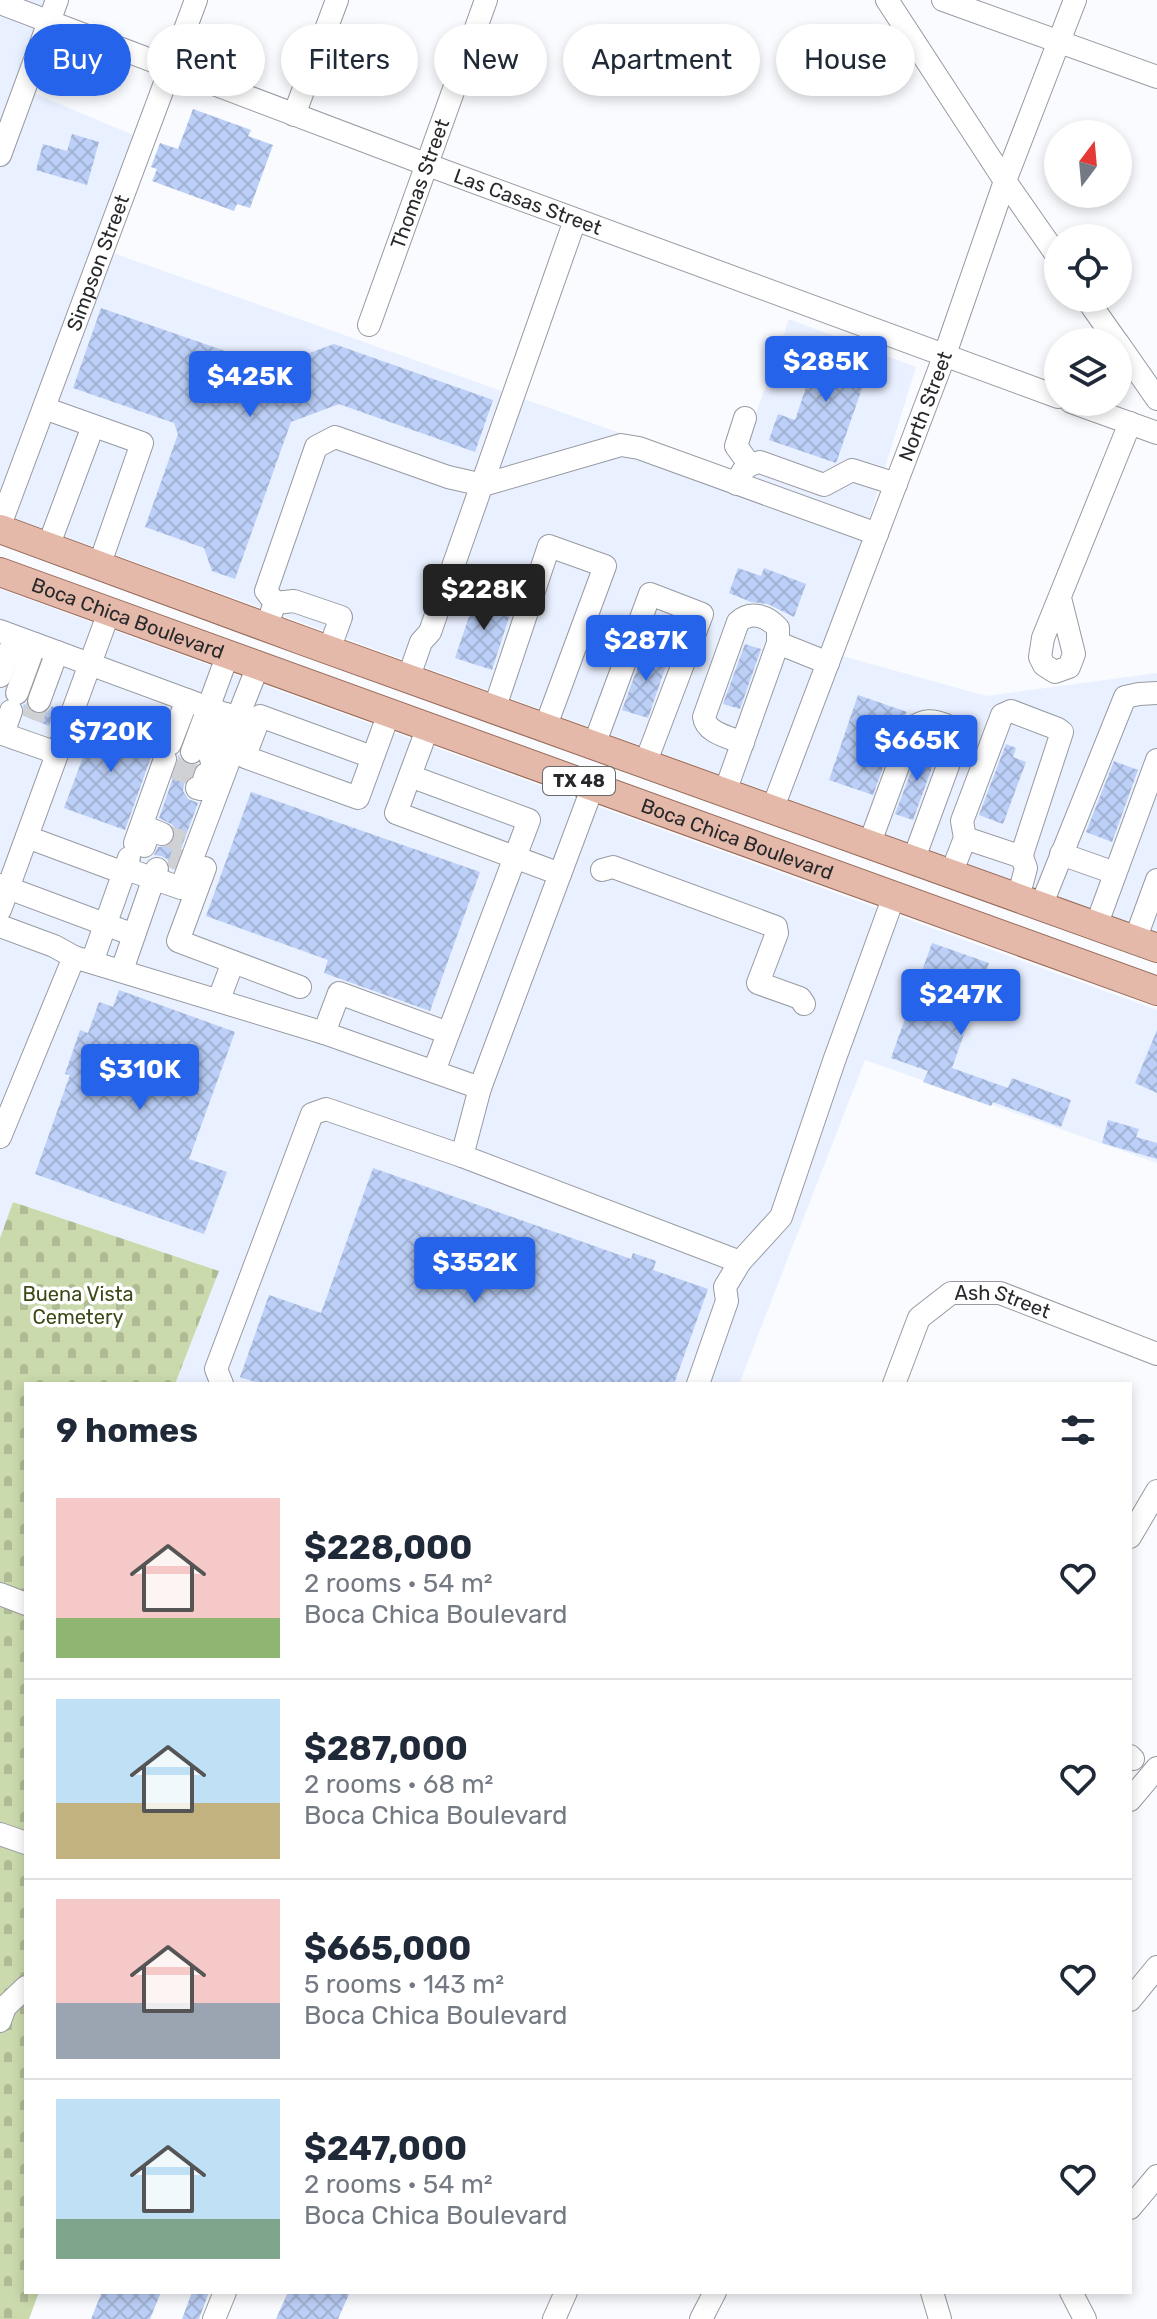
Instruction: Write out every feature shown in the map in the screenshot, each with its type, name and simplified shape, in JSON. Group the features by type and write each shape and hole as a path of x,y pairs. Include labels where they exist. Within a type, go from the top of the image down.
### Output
{"main road":[{"name":"Boca Chica Boulevard","path":"0,527 99,566 271,615 329,650 1146,944"},
{"name":"Boca Chica Boulevard","path":"0,572 1157,991"},
{"path":"486,748 517,739 738,820 753,822 766,819 772,810"},
{"path":"779,854 783,843 792,838 803,838 1049,927 1084,921"}],"street":[{"path":"0,155 57,0"},
{"name":"Simpson Street","path":"187,24 196,0"},
{"path":"294,115 337,0"},
{"name":"Thomas Street","path":"369,325 486,0"},
{"path":"887,0 1044,237"},
{"path":"943,0 1157,77"},
{"name":"North Street","path":"772,810 1075,0"},
{"name":"Las Casas Street","path":"0,3 147,60"},
{"name":"Simpson Street","path":"0,527 160,96"},
{"name":"Las Casas Street","path":"243,96 1044,392"},
{"path":"408,679 421,642 430,632 575,220"},
{"path":"1132,363 1157,399"},
{"path":"44,408 142,443 99,566"},
{"path":"1110,416 1157,433"},
{"path":"745,418 736,446 749,464"},
{"path":"1060,598 1130,423"},
{"path":"48,547 93,426"},
{"path":"271,615 266,591 316,447 335,437 448,477 483,485 621,445 639,448 877,534"},
{"path":"737,484 743,468 760,462 824,485"},
{"path":"815,512 824,485 852,470 896,484"},
{"path":"494,710 549,546 605,566 545,728"},
{"path":"594,745 650,594 702,614 645,764"},
{"path":"0,910 4,887 27,837 109,612"},
{"path":"725,792 743,743 778,643 778,628 757,615 745,616 738,622 704,717 709,729 743,743"},
{"path":"17,637 244,721 181,888 149,863 27,837"},
{"path":"0,676 17,637"},
{"path":"17,637 25,706"},
{"path":"778,643 828,663"},
{"path":"57,652 9,736 57,753"},
{"path":"122,970 134,935 149,863 184,765 212,709 228,654"},
{"path":"184,765 212,709 258,666"},
{"path":"1030,902 1061,854 1125,697 1157,693"},
{"path":"951,874 965,838 962,821 1002,715 1011,711 1062,732 1022,857 1030,902"},
{"path":"245,757 358,798 389,713"},
{"path":"300,987 178,941 260,716 372,757"},
{"path":"869,845 912,728 931,720 946,725 955,740 953,752 913,861"},
{"path":"428,727 396,813 560,874"},
{"path":"1084,921 1115,873 1157,760"},
{"path":"410,776 529,820 434,1071"},
{"path":"462,1156 480,1088 593,786"},
{"path":"965,838 1022,857"},
{"path":"1061,854 1115,873"},
{"path":"0,1137 83,959 149,863"},
{"path":"602,870 613,867 776,927 777,933 758,983 800,998 804,1004"},
{"path":"1146,944 1157,880"},
{"path":"4,887 134,935"},
{"path":"699,1382 727,1301 725,1287 740,1262 781,1217 894,896"},
{"path":"0,926 83,959 324,1033 480,1088"},
{"path":"219,999 233,962"},
{"path":"324,1033 339,993 448,1033"},
{"path":"221,1382 216,1369 312,1114 326,1109 462,1156 740,1262"},
{"name":"Ash Street","path":"895,1382 919,1318 951,1293 1000,1293 1157,1354"},
{"path":"1132,1534 1157,1491"},
{"path":"0,1594 24,1603"},
{"path":"1132,1798 1157,1768"},
{"path":"0,1834 24,1842"},
{"path":"1132,1998 1157,1967"},
{"path":"0,2021 5,2007 24,1989"},
{"path":"1132,2206 1157,2176"},
{"path":"214,2319 224,2294"},
{"path":"554,2319 565,2294"},
{"path":"701,2319 714,2294"},
{"path":"933,2294 940,2319"},
{"path":"1072,2294 1085,2319"}],"shaded area":[{"path":"0,0 66,0 57,24 24,24 24,96 40,96 138,137 99,248 735,474 789,319 916,367 828,652 986,696 1157,673 1157,933 0,513"},
{"path":"0,589 1157,1010 1157,1163 865,1060 740,1382 176,1382 219,1271 13,1202 0,1238"}],"green space":[{"name":"Buena Vista Cemetery","path":"13,1202 219,1271 176,1382 24,1382 24,2294 38,2294 29,2319 0,2319 0,1238"}],"building":[{"path":"193,109 251,130 248,136 273,145 250,208 237,204 234,211 152,181 157,169 151,167 160,143 178,149"},
{"path":"72,134 99,142 87,185 36,170 43,144 67,151"},
{"path":"101,308 271,367 334,344 493,400 475,452 339,404 291,422 235,579 212,571 204,548 145,527 178,434 174,423 73,388"},
{"path":"822,340 873,357 836,463 769,440 778,414 795,420"},
{"path":"738,568 761,576 764,568 806,584 794,617 768,604 751,602 729,593"},
{"path":"477,593 513,605 492,670 455,658"},
{"path":"745,644 761,649 740,709 723,704"},
{"path":"645,647 670,654 648,718 622,710"},
{"path":"858,695 907,712 899,723 873,795 829,780"},
{"path":"25,704 35,714 47,712 52,706 56,708 49,726 24,716"},
{"path":"98,717 157,739 157,748 152,754 125,830 64,808"},
{"path":"1006,744 1016,748 1013,757 1026,762 1003,824 979,815"},
{"path":"921,745 938,751 913,820 895,814"},
{"path":"178,755 186,765 195,765 183,791 188,799 198,803 173,870 167,859 154,855 158,847 170,846 175,839 173,825 159,818 178,764"},
{"path":"1114,761 1138,770 1112,842 1086,832"},
{"path":"251,792 480,872 430,1011 324,973 328,960 206,916"},
{"path":"932,943 989,963 952,1068 1008,1088 1012,1078 1071,1100 1061,1127 993,1102 991,1106 923,1082 928,1071 891,1058"},
{"path":"119,990 235,1032 189,1159 227,1172 204,1234 35,1174 70,1075 65,1074 80,1030 88,1033 99,1002 113,1007"},
{"path":"1157,1030 1157,1093 1135,1083"},
{"path":"1108,1120 1139,1129 1136,1137 1157,1143 1157,1159 1102,1143"},
{"path":"373,1168 631,1259 633,1253 656,1261 653,1270 708,1289 675,1382 255,1382 240,1377 269,1295 321,1313"},
{"path":"101,2294 160,2294 150,2319 91,2319"},
{"path":"191,2294 208,2294 199,2319 182,2319"},
{"path":"287,2294 349,2294 338,2319 276,2319"}],"tunnel":[{"path":"32,719 39,701"},
{"path":"181,782 192,752"},
{"path":"162,834 186,843 177,870"}]}
